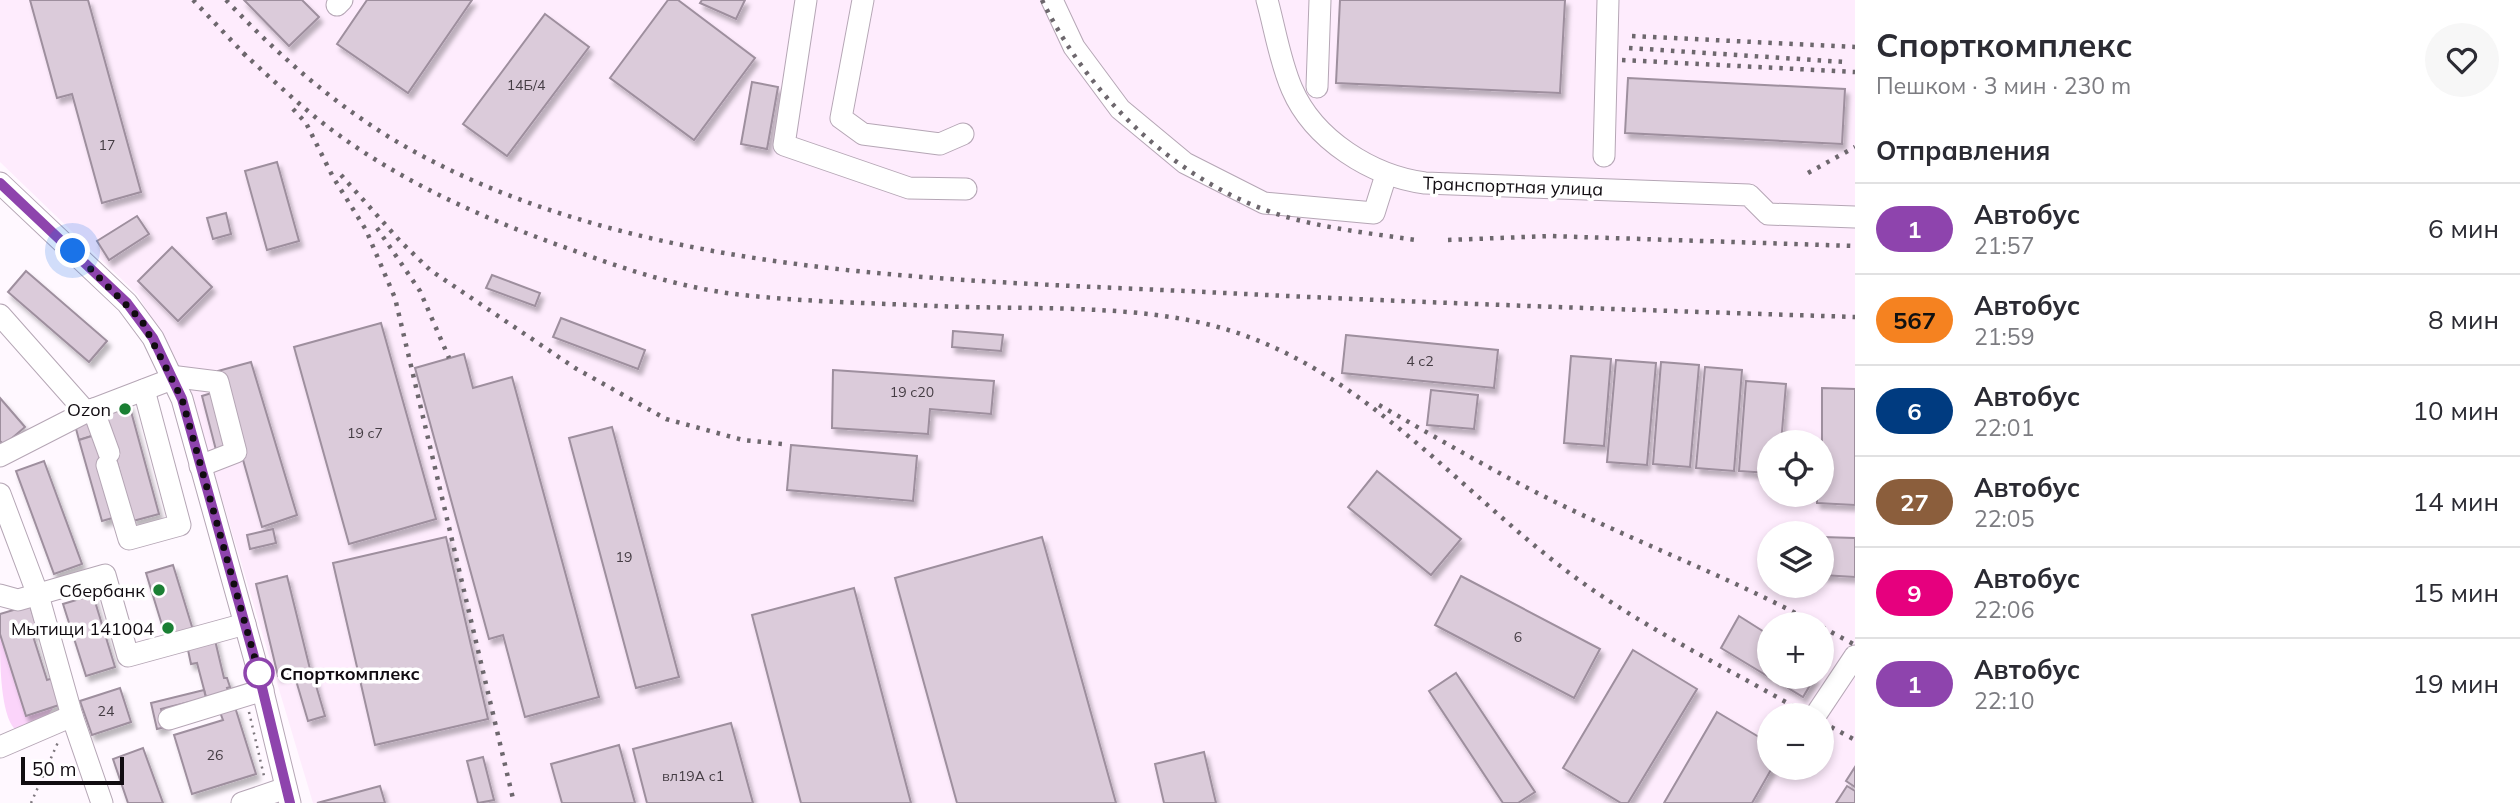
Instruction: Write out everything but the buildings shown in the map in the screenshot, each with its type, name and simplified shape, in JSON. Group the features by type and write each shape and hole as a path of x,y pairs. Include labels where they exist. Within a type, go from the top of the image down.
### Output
{"street":[{"path":"806,0 785,145 909,188 965,189"},
{"path":"863,0 841,118 863,134 940,144 963,134"},
{"path":"1052,0 1074,47 1120,109 1185,163 1264,203 1374,213 1386,174"},
{"name":"Транспортная улица","path":"1267,0 1291,87 1300,105 1333,140 1386,174 1425,183 1749,195 1768,214 1855,217"},
{"path":"1317,87 1320,0"},
{"path":"1604,156 1608,0"},
{"path":"0,183 127,303 153,338 182,399 263,690 288,795 242,803"},
{"path":"0,315 90,411 108,459 129,539 180,525 144,390"},
{"path":"0,456 90,411 171,377 218,382 236,452 200,466"},
{"path":"0,494 38,595 72,716 102,803"},
{"path":"0,596 18,600 105,575 128,656 245,624"},
{"path":"1824,703 1855,656"},
{"path":"169,719 263,690"},
{"path":"0,747 72,716"}],"path":[{"path":"31,803 72,716"}],"shaded area":[{"path":"0,0 1855,0 1855,803 313,803 188,385 138,295 0,162"},
{"path":"0,634 26,715 54,707 44,720 19,732 8,717 5,704"}],"railway":[{"path":"193,0 249,59"},
{"path":"226,0 303,74 389,137 480,184 578,219 680,245 785,262 999,282 1449,303 1855,317"},
{"path":"1042,0 1062,37 1113,105 1177,162 1212,185 1250,204 1290,218 1416,240"},
{"path":"1632,36 1855,47"},
{"path":"1629,48 1845,62"},
{"path":"243,53 333,131 399,174 434,193 544,240 660,279 701,289 791,299 1082,309 1156,315 1225,329 1274,348 1320,372 1364,402 1406,434 1527,539 1596,592 1656,630 1787,703"},
{"path":"1622,60 1855,72"},
{"path":"293,109 306,123 333,177 366,230 395,298 514,803"},
{"path":"1808,173 1855,147"},
{"path":"341,175 430,270 575,368 666,419 743,440 782,444"},
{"path":"377,228 420,291 449,358"},
{"path":"1448,240 1550,236 1855,246"},
{"path":"1379,405 1551,500 1792,612"},
{"path":"1834,634 1855,645"},
{"path":"1834,729 1855,740"}],"bus line":[{"name":"1","path":"0,183 127,303 153,338 182,399 258,671 290,803"}],"place":[{"name":"Ozon","path":"125,409"},
{"name":"Сбербанк","path":"159,590"},
{"name":"Мытищи 141004","path":"168,628"},
{"name":"Спорткомплекс","path":"259,673"}],"route":[{"path":"73,251 142,321 182,399 259,673"}]}
